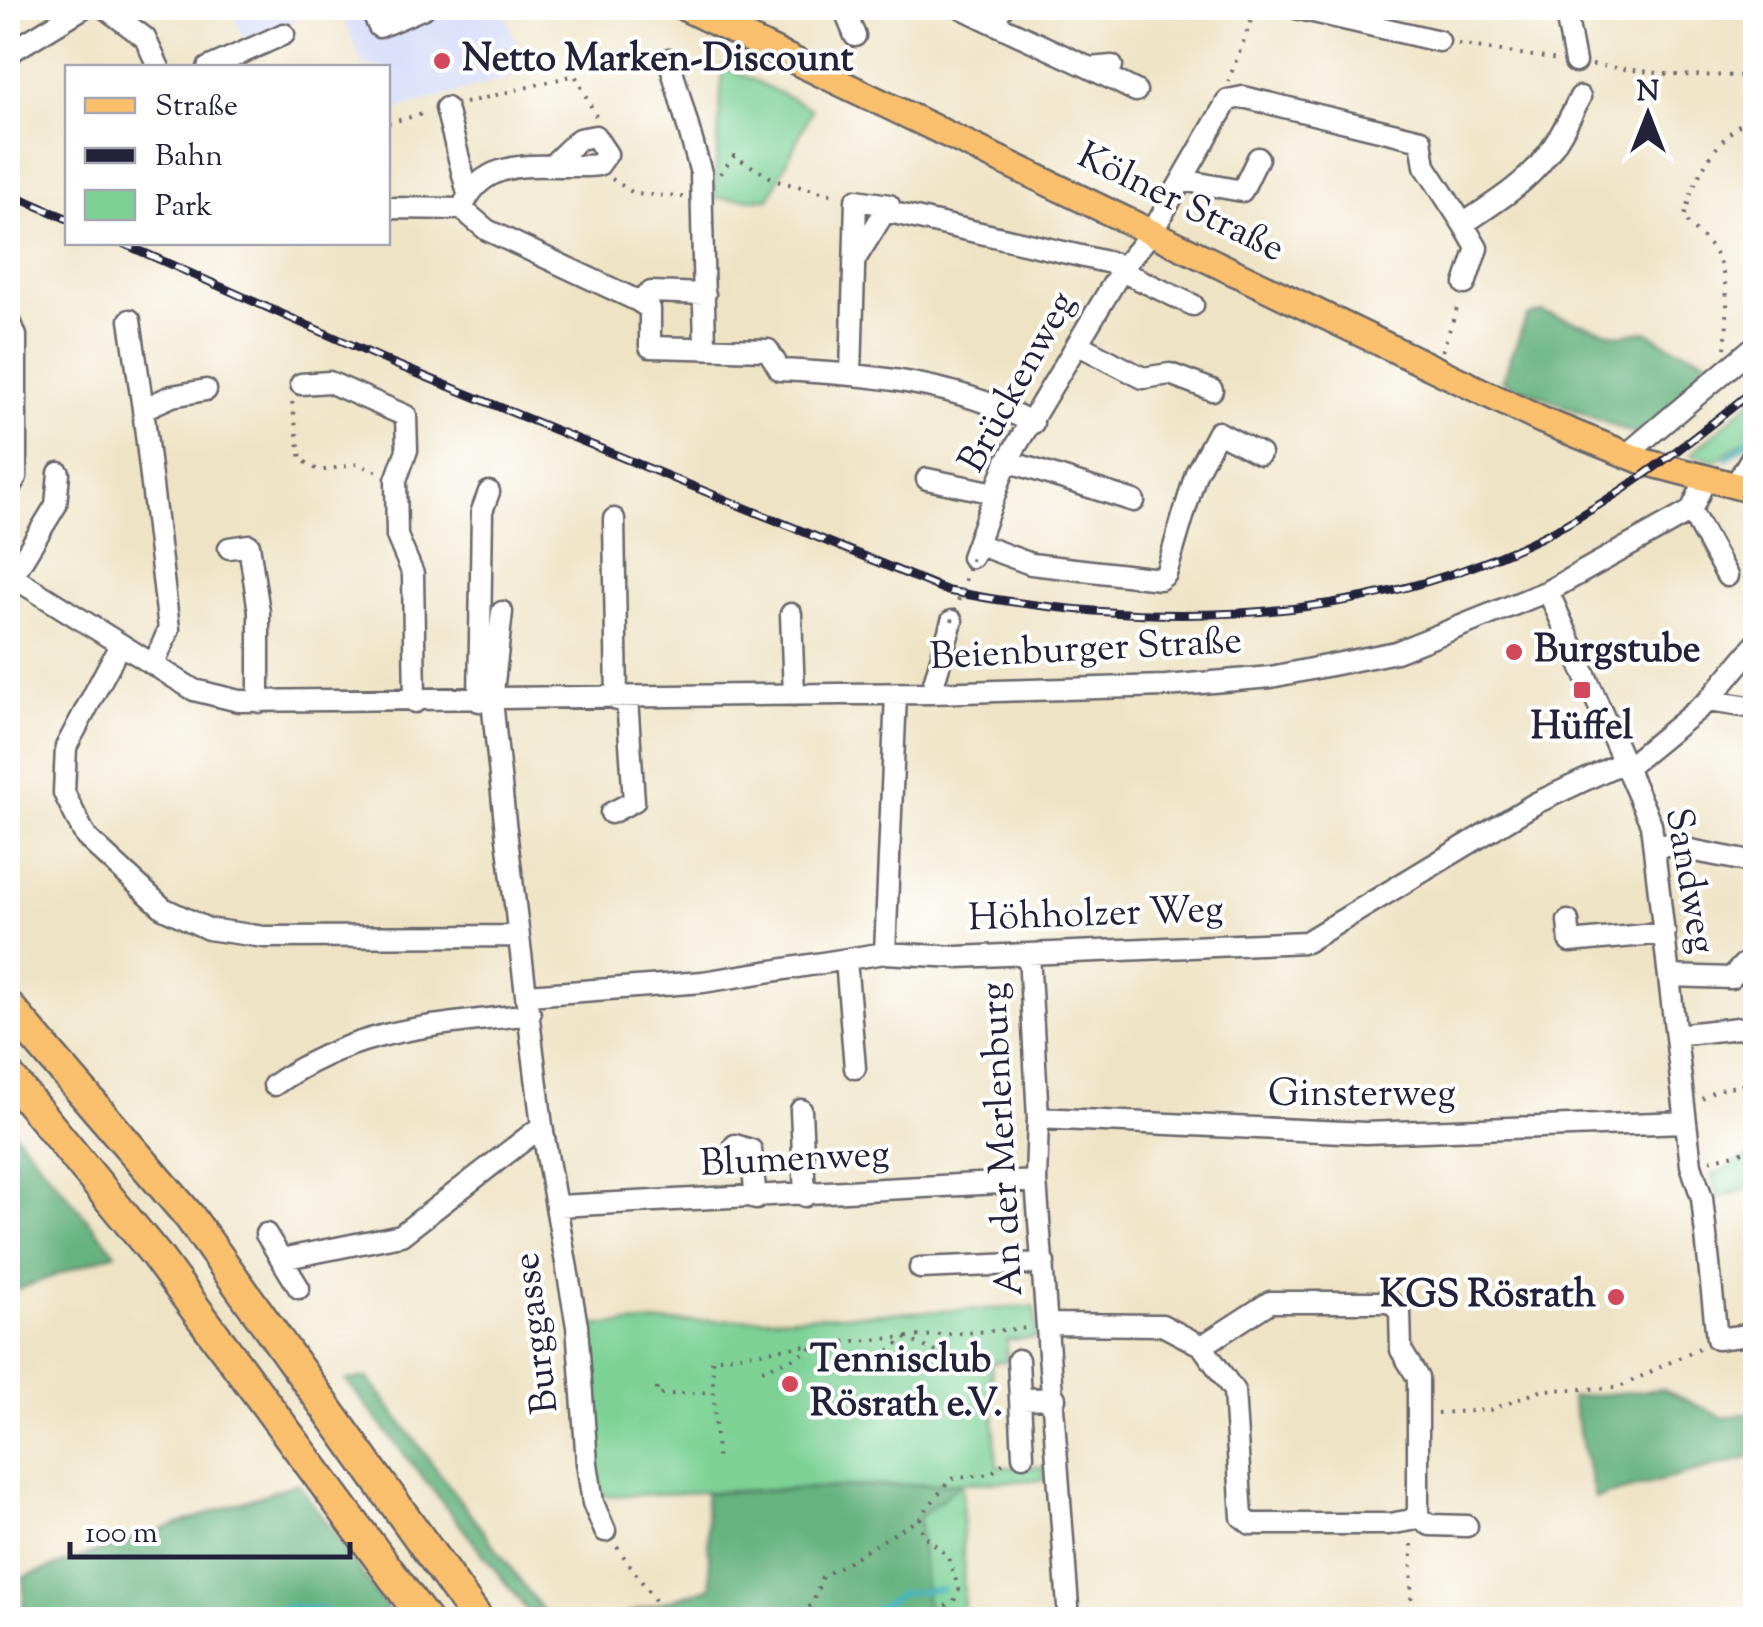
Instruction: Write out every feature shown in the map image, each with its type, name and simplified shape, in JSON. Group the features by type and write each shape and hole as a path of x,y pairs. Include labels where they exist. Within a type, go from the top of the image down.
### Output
{"highway":[{"path":"8,1006 189,1216 478,1620"},
{"path":"8,1074 155,1254 425,1620"}],"main road":[{"name":"Kölner Straße","path":"684,8 1437,370 1636,458 1745,489"}],"street":[{"path":"12,50 83,8"},
{"path":"105,8 145,38 158,65"},
{"path":"370,8 378,27 424,8"},
{"path":"854,8 848,20 855,36"},
{"path":"962,8 997,15 1136,91"},
{"path":"1296,8 1439,41"},
{"path":"1565,8 1575,62"},
{"path":"215,65 284,34"},
{"path":"669,59 702,173 705,348"},
{"path":"1090,68 1112,66"},
{"path":"1228,100 1243,97 1421,140 1425,166 1477,248 1465,284"},
{"path":"1463,224 1530,179 1558,142 1580,97"},
{"name":"Brückenweg","path":"974,551 1007,461 1034,423 1123,268 1152,232 1228,100"},
{"path":"446,108 465,201 486,230 638,301 650,310 650,347 768,350 780,370 852,374 954,392 1034,423"},
{"path":"390,208 465,201 488,174 553,164 598,164 607,154 595,136 579,140 553,164"},
{"path":"1182,180 1242,191 1258,158"},
{"path":"852,374 854,261 856,200 889,206 854,261"},
{"path":"885,211 1123,268 1193,305"},
{"path":"638,301 651,292 705,294"},
{"path":"130,320 169,629 154,664"},
{"path":"8,490 16,477 16,336 10,321"},
{"path":"1078,345 1144,378 1170,374 1212,390"},
{"path":"1636,458 1756,345"},
{"path":"302,384 329,382 406,416 407,450 396,480 397,536 414,574 415,702"},
{"path":"143,409 172,396 206,390"},
{"path":"974,551 1031,564 1160,580 1166,574 1196,473 1218,432 1260,454"},
{"path":"1745,489 1756,450"},
{"path":"1007,461 1134,500"},
{"path":"10,576 56,505 59,472"},
{"path":"926,478 996,492"},
{"path":"1705,480 1691,511 1727,576"},
{"path":"485,700 482,511 488,492"},
{"name":"Beienburger Straße","path":"10,576 194,690 260,702 622,699 1166,686 1334,667 1414,646 1548,591 1691,511"},
{"path":"614,519 622,699 634,801"},
{"path":"229,548 248,545 259,612 260,702"},
{"name":"Sandweg","path":"1548,591 1651,824 1691,1164 1702,1198 1717,1339"},
{"path":"485,700 502,612"},
{"path":"792,614 794,695"},
{"path":"931,693 952,621"},
{"path":"1623,766 1708,702 1756,644"},
{"path":"120,645 66,747 64,793 86,837 163,908 208,929 264,937 518,936"},
{"path":"884,954 896,694"},
{"name":"Burggasse","path":"485,700 529,1005 542,1126 577,1326 589,1476 593,1503 606,1531"},
{"path":"1708,702 1756,708"},
{"name":"Höhholzer Weg","path":"529,1005 884,954 1029,954 1306,942 1536,803 1623,766"},
{"path":"610,813 634,801 656,810"},
{"path":"1655,843 1756,863"},
{"path":"1568,921 1570,942 1665,933"},
{"name":"An der Merlenburg","path":"1029,954 1038,1118 1036,1181 1069,1620"},
{"path":"846,960 855,1068"},
{"path":"1670,976 1731,978 1744,965 1756,966"},
{"path":"274,1084 340,1045 529,1005"},
{"path":"1676,1035 1756,1026"},
{"path":"801,1110 805,1196"},
{"name":"Ginsterweg","path":"1038,1118 1365,1133 1685,1112"},
{"path":"282,1259 401,1235 542,1126"},
{"path":"736,1145 751,1150 756,1199"},
{"name":"Blumenweg","path":"558,1206 756,1199 1036,1181"},
{"path":"266,1234 300,1288"},
{"path":"920,1268 1044,1263"},
{"path":"1202,1346 1270,1302 1390,1302 1400,1312 1401,1350 1418,1378 1414,1518"},
{"path":"1049,1324 1162,1325 1202,1346 1234,1391 1242,1517 1251,1524 1389,1524 1414,1518 1430,1524 1466,1526"},
{"path":"1717,1339 1756,1334"},
{"path":"1018,1360 1023,1456"},
{"path":"1020,1399 1055,1398"}],"path":[{"path":"1228,100 1226,87 1256,8"},
{"path":"1439,41 1674,75 1756,76"},
{"path":"390,123 575,74 600,122 595,136"},
{"path":"1723,373 1727,306 1720,264 1711,246 1684,218 1688,201 1717,145 1738,124 1756,114"},
{"path":"716,180 734,156 777,181 856,200"},
{"path":"598,164 635,194 703,198"},
{"path":"1437,370 1465,284"},
{"path":"302,384 292,400 301,459 319,471 358,464 396,480"},
{"path":"952,621 974,551"},
{"path":"1685,1112 1752,1083"},
{"path":"1691,1164 1747,1152 1756,1143"},
{"path":"717,1457 712,1358 816,1344 1018,1331 1049,1324"},
{"path":"905,1338 956,1361"},
{"path":"873,1365 905,1338"},
{"path":"1418,1412 1490,1410 1542,1390 1618,1388 1717,1339"},
{"path":"762,1370 808,1352 816,1344"},
{"path":"657,1388 657,1395 714,1392"},
{"path":"792,1620 812,1605 822,1576 920,1518 950,1479 990,1474 1003,1467 1005,1461 1023,1456"},
{"path":"920,1518 923,1535 947,1555 959,1589 954,1601 923,1620"},
{"path":"1411,1620 1414,1518"},
{"path":"606,1531 669,1620"}],"shaded area":[{"path":"231,8 322,8 245,41"},
{"name":"Netto Marken-Discount","path":"339,8 461,8 464,14 503,8 527,73 390,111 390,65 363,65"}],"green space":[{"path":"723,65 812,109 769,199 714,198"},
{"path":"1542,312 1619,335 1647,331 1720,369 1640,437 1502,380 1527,316"},
{"path":"1755,397 1755,436 1716,460 1691,454"},
{"path":"8,1125 116,1253 8,1293"},
{"path":"1755,1156 1755,1186 1718,1198 1712,1176"},
{"name":"Tennisclub Rösrath e.V.","path":"1035,1307 1036,1338 1007,1340 1007,1361 991,1363 997,1467 1045,1467 1045,1480 962,1483 964,1619 909,1619 927,1609 918,1518 960,1483 597,1496 583,1326"},
{"path":"368,1378 549,1619 534,1619 346,1380"},
{"path":"1663,1389 1723,1418 1755,1412 1755,1456 1595,1498 1571,1397"},
{"path":"298,1483 394,1619 23,1619 24,1577"},
{"path":"961,1483 919,1518 927,1609 909,1619 611,1619 711,1587 705,1493"}],"waterway":[{"path":"1726,459 1756,434"},
{"path":"856,1620 903,1593 942,1589"},
{"path":"241,1620 290,1606 326,1610"}],"railway":[{"path":"8,193 65,218"},
{"path":"127,245 392,363 948,591 1090,611 1236,613 1308,606 1379,594 1449,575 1516,549 1580,516 1671,455 1756,388"}],"place":[{"name":"Netto Marken-Discount","path":"442,61"},
{"name":"Burgstube","path":"1514,652"},
{"name":"Hüffel","path":"1582,690"},
{"name":"KGS Rösrath","path":"1616,1297"},
{"name":"Tennisclub Rösrath e.V.","path":"790,1384"}]}
